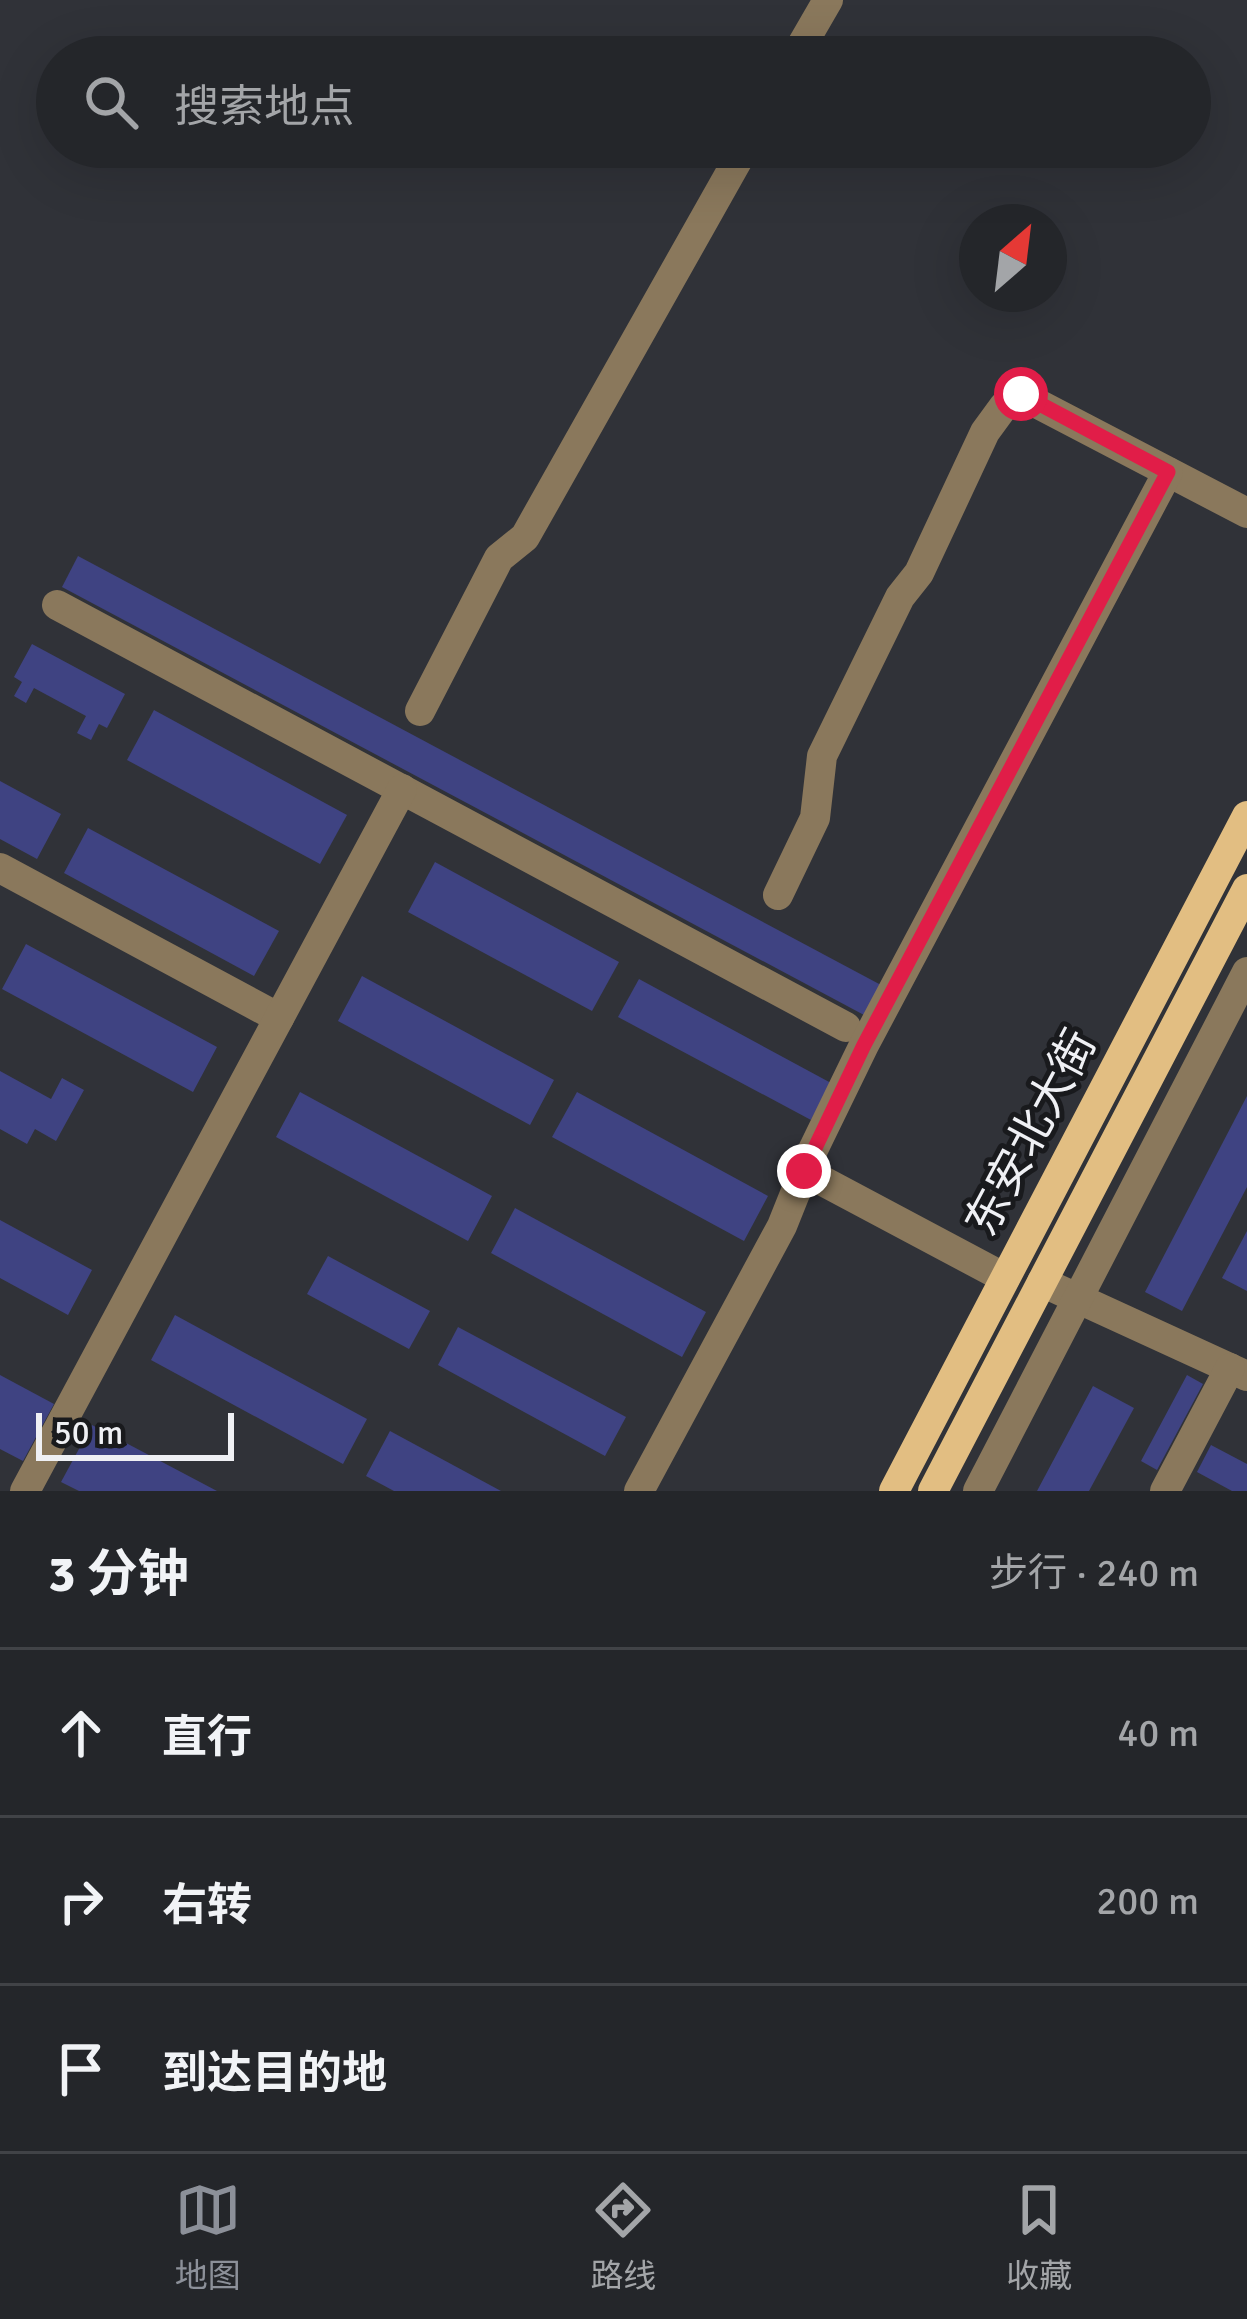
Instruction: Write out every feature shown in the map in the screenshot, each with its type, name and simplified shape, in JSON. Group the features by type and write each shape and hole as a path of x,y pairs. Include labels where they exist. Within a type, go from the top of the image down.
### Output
{"main road":[{"name":"东安北大街","path":"894,1491 1247,816"},
{"name":"东安北大街","path":"933,1491 1247,889"}],"street":[{"path":"808,36 828,0"},
{"path":"420,711 499,558 525,537 733,168"},
{"path":"778,895 814,818 822,756 900,597 919,573 986,432 1004,406 1021,394 1247,513"},
{"path":"639,1491 782,1226 864,1045 1168,472"},
{"path":"57,605 846,1027"},
{"path":"25,1491 402,789"},
{"path":"0,868 279,1018"},
{"path":"979,1491 1247,972"},
{"path":"804,1171 1005,1278"},
{"path":"1042,1282 1238,1372 1165,1491"}],"building":[{"path":"78,556 881,985 864,1015 62,587"},
{"path":"32,644 125,694 107,728 99,724 91,740 77,733 86,716 34,688 26,703 14,696 22,682 14,677"},
{"path":"154,710 347,815 320,864 127,760"},
{"path":"0,781 61,814 37,859 0,839"},
{"path":"88,828 279,931 254,976 64,873"},
{"path":"435,862 619,962 592,1011 408,912"},
{"path":"26,944 217,1047 193,1092 2,989"},
{"path":"362,976 554,1080 530,1125 338,1021"},
{"path":"639,979 831,1083 811,1120 618,1017"},
{"path":"0,1071 51,1099 62,1078 84,1090 56,1141 35,1129 27,1144 0,1129"},
{"path":"300,1092 492,1196 468,1241 276,1137"},
{"path":"577,1092 768,1196 744,1241 552,1137"},
{"path":"1247,1096 1247,1187 1182,1311 1145,1292"},
{"path":"515,1208 706,1312 682,1357 491,1253"},
{"path":"0,1220 92,1270 68,1315 0,1278"},
{"path":"1247,1231 1247,1291 1222,1278"},
{"path":"328,1256 430,1311 409,1349 307,1294"},
{"path":"175,1315 367,1419 343,1464 151,1360"},
{"path":"458,1327 626,1417 605,1456 438,1365"},
{"path":"0,1375 54,1404 23,1461 0,1449"},
{"path":"1187,1375 1203,1384 1157,1470 1141,1461"},
{"path":"1093,1386 1134,1408 1089,1491 1037,1491"},
{"path":"92,1425 217,1491 79,1491 61,1482"},
{"path":"390,1431 501,1491 394,1491 366,1476"},
{"path":"1211,1445 1247,1464 1247,1491 1232,1491 1197,1472"}],"route":[{"path":"804,1171 864,1045 1168,472 1021,394"}]}
